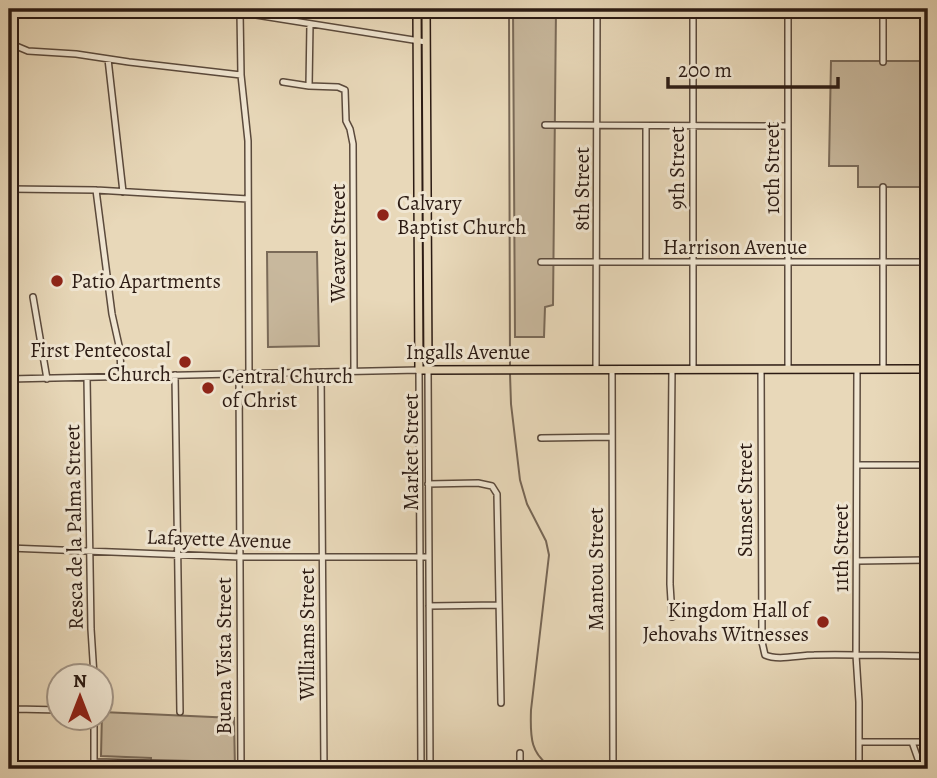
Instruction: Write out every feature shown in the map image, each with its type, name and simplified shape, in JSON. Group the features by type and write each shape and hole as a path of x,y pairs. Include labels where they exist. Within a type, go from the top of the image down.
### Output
{"main road":[{"name":"Market Street","path":"417,9 422,41"},
{"name":"Market Street","path":"423,370 422,41 426,9"},
{"name":"Ingalls Avenue","path":"423,370 928,369"}],"street":[{"path":"218,9 422,41"},
{"name":"8th Street","path":"596,369 597,9"},
{"name":"9th Street","path":"693,9 693,369"},
{"name":"10th Street","path":"788,9 788,369"},
{"path":"883,9 883,62"},
{"path":"240,12 241,75 247,122 249,374"},
{"path":"283,82 309,86 310,24"},
{"path":"9,43 28,51 76,54 241,75"},
{"path":"108,59 123,192"},
{"name":"Weaver Street","path":"309,86 338,87 345,90 346,117 353,144 354,371"},
{"path":"545,125 788,126"},
{"path":"646,126 646,262"},
{"path":"883,369 884,187"},
{"path":"9,189 96,190 248,199"},
{"path":"96,190 112,314 120,350 121,377"},
{"name":"Harrison Avenue","path":"541,262 928,262"},
{"path":"33,297 47,379"},
{"name":"Mantou Street","path":"612,369 613,769"},
{"path":"672,369 672,617"},
{"name":"Sunset Street","path":"761,369 763,652 767,657 778,658 856,655"},
{"name":"11th Street","path":"857,369 856,655 859,769"},
{"name":"Ingalls Avenue","path":"9,379 423,370"},
{"name":"Market Street","path":"423,370 428,484 430,767"},
{"name":"Market Street","path":"421,767 423,370"},
{"name":"Williams Street","path":"321,372 324,767"},
{"name":"Buena Vista Street","path":"239,374 240,767"},
{"path":"175,375 180,712"},
{"name":"Resca de la Palma Street","path":"87,377 93,662"},
{"path":"541,438 612,438"},
{"path":"856,465 928,465"},
{"path":"428,484 478,483 492,486 497,494 501,703"},
{"name":"Lafayette Avenue","path":"9,548 240,557 429,557"},
{"path":"856,561 928,561"},
{"path":"9,591 15,709 14,769"},
{"path":"429,606 499,605"},
{"path":"856,655 928,656"},
{"path":"15,709 46,710"},
{"path":"94,732 94,769"},
{"path":"860,742 928,742"},
{"path":"912,742 925,769"},
{"path":"520,753 520,769"},
{"path":"94,762 240,767 430,767"}],"shaded area":[{"path":"513,9 556,9 553,305 545,307 544,337 515,337"},
{"path":"831,61 928,61 928,187 858,187 858,166 829,166"},
{"path":"267,252 317,252 319,346 268,347"},
{"path":"116,713 234,718 235,769 151,769 151,758 101,756 102,732 116,732"}],"waterway":[{"path":"509,9 510,368"},
{"path":"510,374 520,480 527,504 546,541 549,555 531,729 536,752 555,769"},
{"path":"760,769 789,769"}],"place":[{"name":"Calvary Baptist Church","path":"383,215"},
{"name":"Patio Apartments","path":"57,281"},
{"name":"First Pentecostal Church","path":"185,362"},
{"name":"Central Church of Christ","path":"208,388"},
{"name":"Kingdom Hall of Jehovahs Witnesses","path":"823,622"}]}
